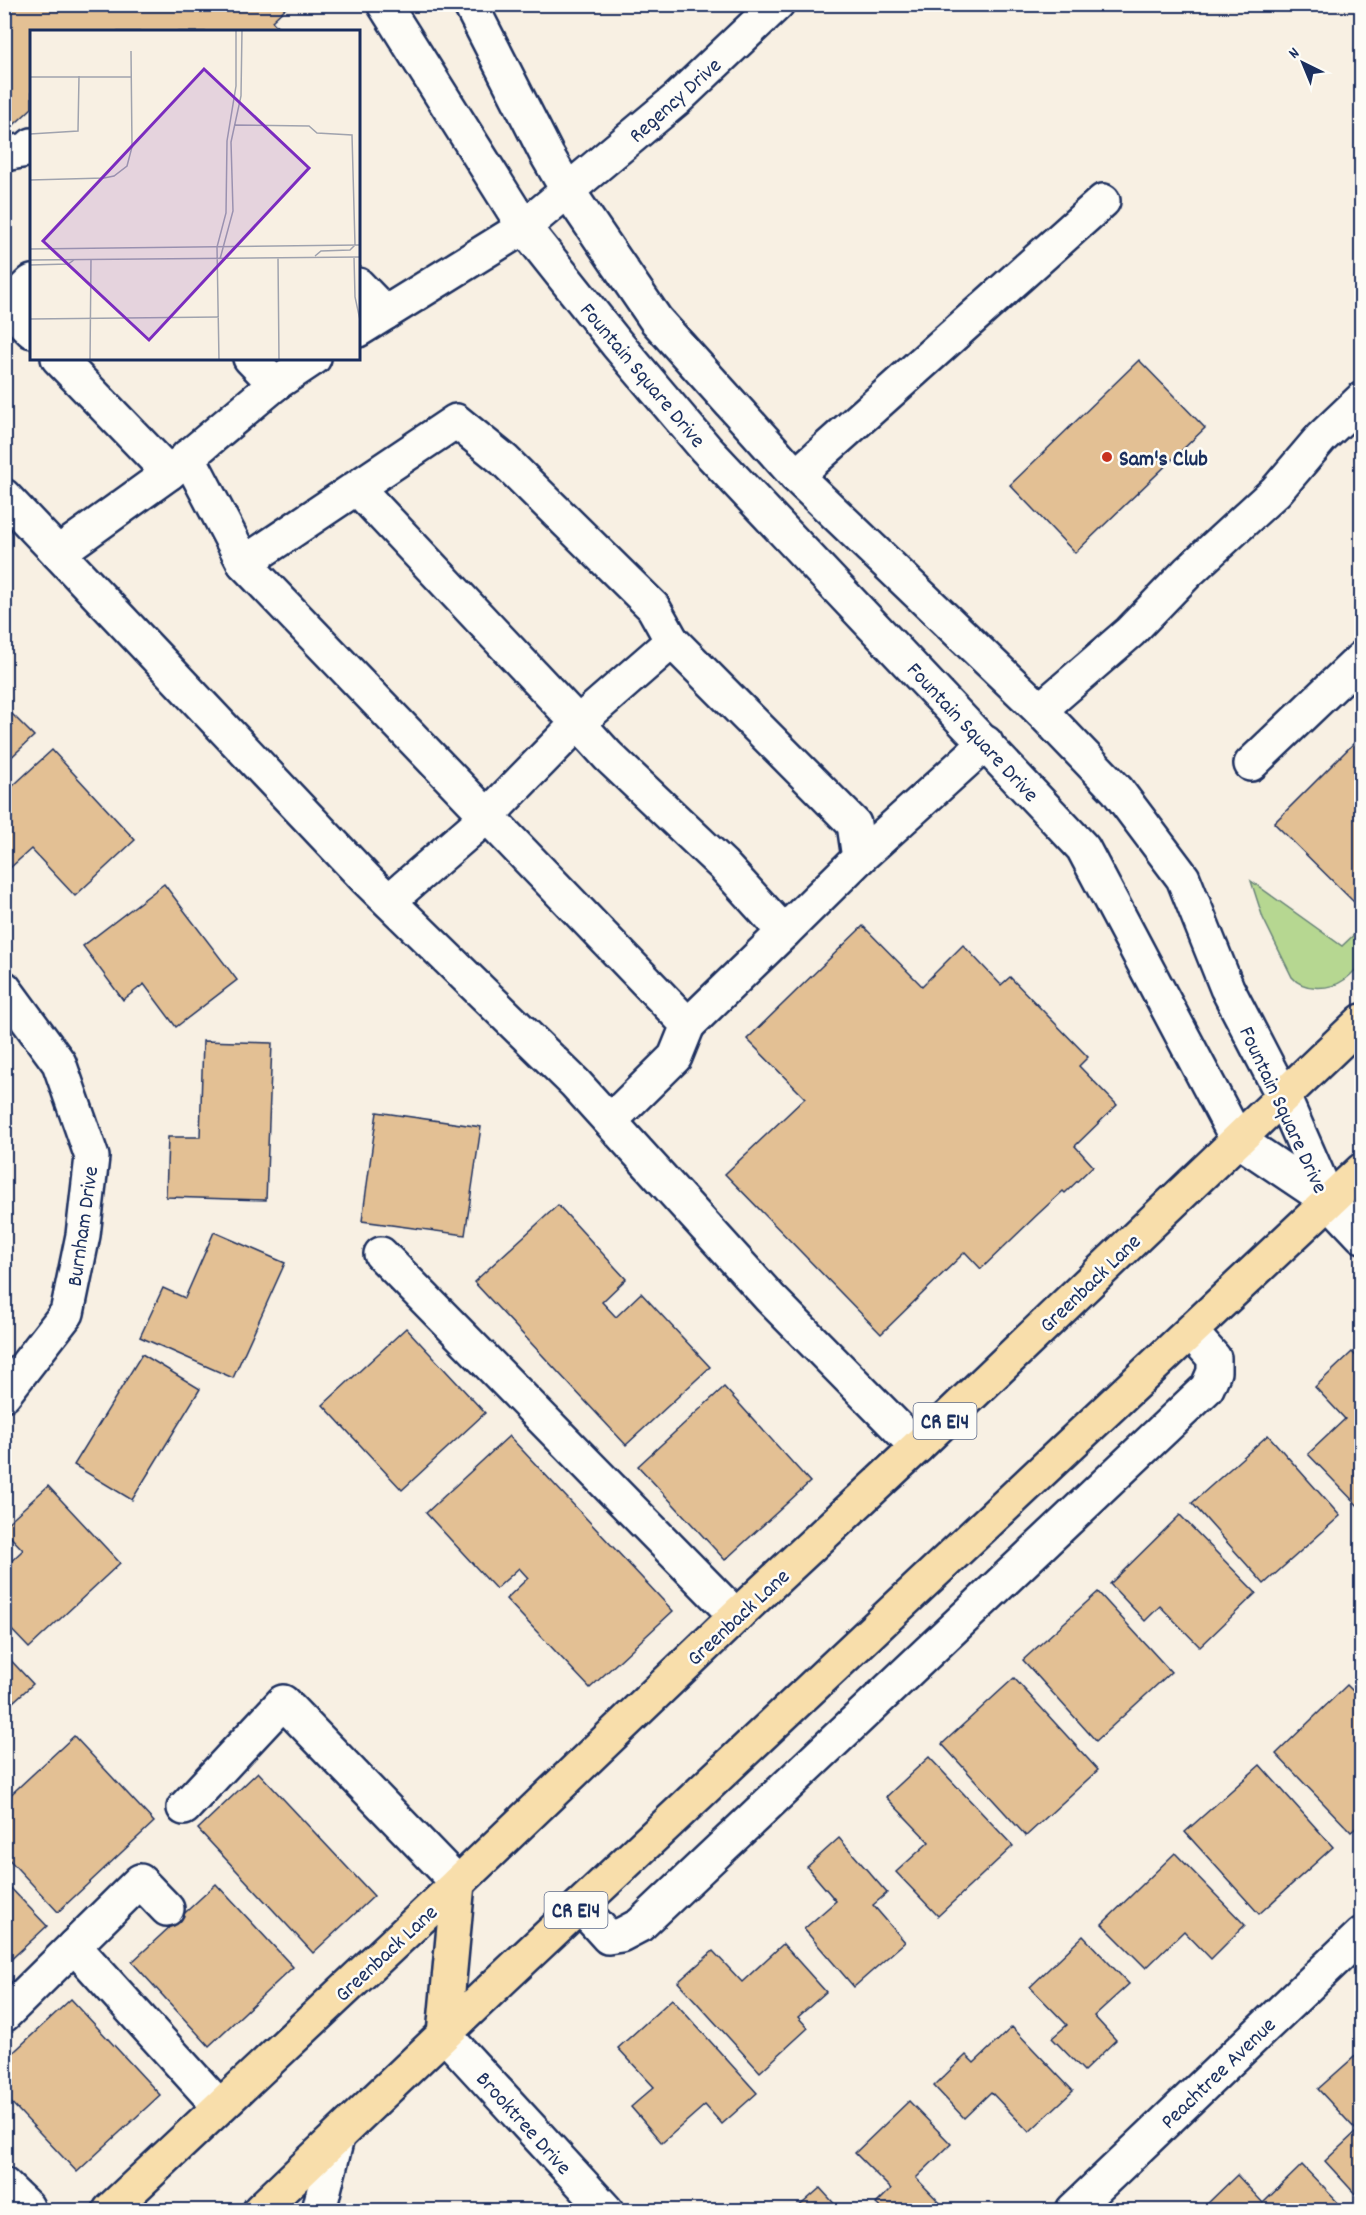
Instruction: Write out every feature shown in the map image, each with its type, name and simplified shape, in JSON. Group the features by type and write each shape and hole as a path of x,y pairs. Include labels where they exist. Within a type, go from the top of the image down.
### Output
{"main road":[{"name":"Greenback Lane","path":"110,2211 458,1883 736,1616 917,1448 1362,1021"},
{"name":"CR E14","path":"261,2211 444,2034 1362,1170"},
{"path":"444,2034 458,1883"}],"street":[{"name":"Fountain Square Drive","path":"384,4 524,227 617,344 706,449 1083,848 1238,1139 1329,1201"},
{"name":"Fountain Square Drive","path":"470,4 547,155 568,191 656,320 796,476 1040,710 1117,790 1183,878 1227,988 1283,1096 1329,1201"},
{"name":"Regency Drive","path":"360,329 524,227 677,99 777,4"},
{"path":"4,154 27,150 30,147"},
{"path":"796,476 1103,201"},
{"path":"30,284 6,307 30,329"},
{"path":"360,287 386,313"},
{"path":"60,360 178,464 243,563 688,1025"},
{"path":"252,360 275,384"},
{"path":"58,553 178,464 275,384 311,360"},
{"path":"1040,710 1130,632 1188,572 1276,491 1321,438 1362,399"},
{"path":"243,563 456,421 504,460 653,607 672,641 854,824 859,858"},
{"path":"357,488 608,756 723,865 784,932"},
{"path":"4,496 389,901 575,1083 770,1298 917,1448"},
{"path":"389,901 487,816 578,723 672,641"},
{"path":"1251,764 1362,658"},
{"path":"610,1121 675,1057 688,1025 859,858 986,743"},
{"name":"Burnham Drive","path":"4,988 59,1063 92,1157 83,1235 67,1313 4,1394"},
{"path":"1329,1201 1362,1236"},
{"path":"381,1254 736,1616"},
{"path":"580,1906 608,1937 621,1935 639,1925 1207,1388 1214,1372 1214,1358 1191,1332"},
{"path":"184,1808 284,1702 458,1883"},
{"path":"4,2015 140,1881 167,1909"},
{"name":"Peachtree Avenue","path":"1073,2211 1362,1934"},
{"path":"74,1946 219,2106"},
{"name":"Brooktree Drive","path":"444,2034 606,2211"},
{"path":"319,2211 337,2138"}],"green space":[{"path":"1251,881 1342,946 1361,928 1361,964 1346,978 1332,986 1317,988 1297,982 1292,977 1263,918"}],"building":[{"path":"4,4 289,5 272,21 280,30 30,30 30,110 4,134"},
{"name":"Sam's Club","path":"1139,360 1205,428 1075,553 1010,485"},
{"path":"4,706 34,736 4,764"},
{"path":"1362,735 1362,906 1360,908 1274,823"},
{"path":"52,750 135,840 75,896 31,849 10,868 4,862 4,794"},
{"path":"164,884 237,980 176,1027 144,984 123,1000 83,946"},
{"path":"863,926 922,986 963,945 1001,985 1010,977 1088,1057 1079,1066 1117,1105 1075,1146 1093,1166 1065,1193 1063,1191 981,1269 965,1252 881,1334 725,1174 805,1098 747,1039"},
{"path":"203,1041 272,1043 266,1200 166,1197 168,1137 200,1137"},
{"path":"377,1112 481,1127 465,1235 362,1221"},
{"path":"558,1205 626,1279 602,1302 616,1317 641,1293 710,1367 626,1445 474,1282"},
{"path":"214,1232 285,1263 233,1378 140,1337 163,1288 185,1298"},
{"path":"406,1328 485,1413 402,1490 323,1405"},
{"path":"1352,1352 1362,1362 1362,1510 1308,1454 1345,1419 1315,1387"},
{"path":"142,1354 200,1389 132,1500 74,1465"},
{"path":"724,1387 810,1482 725,1560 638,1466"},
{"path":"1268,1435 1340,1516 1264,1584 1192,1503"},
{"path":"509,1436 673,1611 590,1688 506,1599 528,1578 519,1568 496,1589 426,1513"},
{"path":"48,1486 120,1563 29,1648 4,1622 4,1568 23,1550 4,1530 4,1526"},
{"path":"1180,1515 1256,1593 1200,1647 1160,1606 1145,1621 1110,1584"},
{"path":"1098,1592 1171,1672 1096,1741 1023,1660"},
{"path":"4,1653 33,1684 4,1710"},
{"path":"1014,1678 1098,1770 1026,1836 942,1744"},
{"path":"1347,1685 1362,1700 1362,1823 1351,1832 1276,1754"},
{"path":"74,1736 154,1822 58,1912 4,1854 4,1801"},
{"path":"929,1757 1013,1846 938,1916 896,1872 929,1842 886,1797"},
{"path":"1260,1765 1333,1847 1259,1914 1185,1832"},
{"path":"258,1772 374,1896 313,1953 198,1829"},
{"path":"839,1838 887,1893 873,1905 905,1942 854,1987 804,1929 836,1901 807,1867"},
{"path":"1175,1853 1245,1925 1211,1959 1184,1931 1146,1968 1102,1924"},
{"path":"4,1881 47,1926 4,1966"},
{"path":"216,1884 293,1967 209,2046 132,1962"},
{"path":"1083,1936 1129,1984 1094,2016 1116,2040 1084,2071 1052,2038 1067,2025 1030,1987"},
{"path":"783,1944 826,1992 798,2017 808,2028 760,2072 678,1982 713,1951 742,1982"},
{"path":"71,1999 160,2095 77,2172 4,2095 4,2061"},
{"path":"672,1999 757,2093 722,2124 705,2105 662,2143 631,2107 654,2087 618,2048"},
{"path":"1012,2027 1073,2091 1029,2132 991,2092 964,2118 934,2086 966,2055 974,2063"},
{"path":"1362,2050 1362,2194 1358,2197 1325,2161 1357,2131 1318,2089"},
{"path":"909,2101 951,2144 916,2178 943,2206 939,2210 883,2210 876,2204 891,2189 855,2153"},
{"path":"1302,2165 1345,2210 1211,2210 1206,2205 1237,2175 1263,2203"},
{"path":"820,2188 840,2210 795,2210"}],"place":[{"name":"Sam's Club","path":"1107,457"}]}
